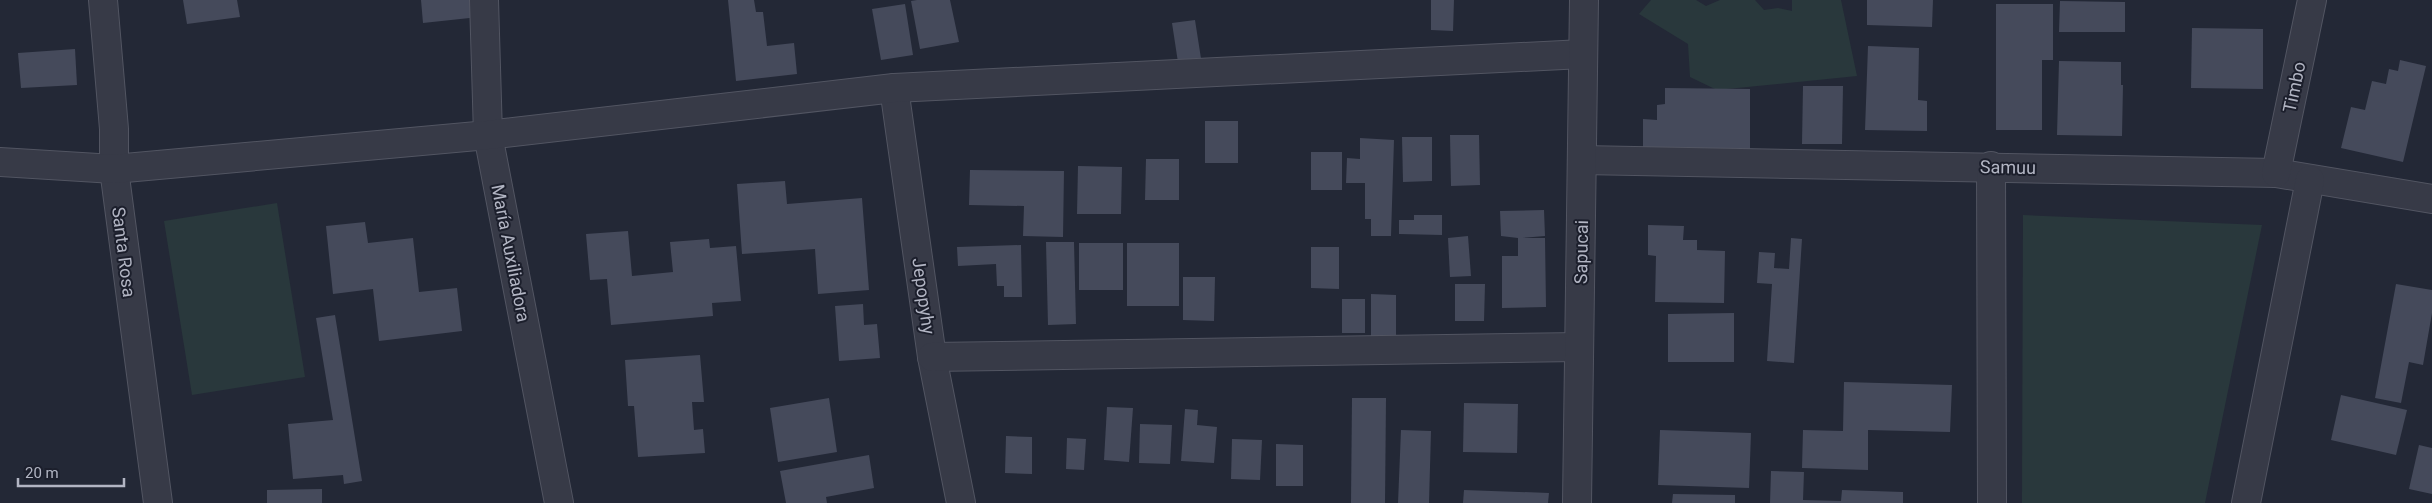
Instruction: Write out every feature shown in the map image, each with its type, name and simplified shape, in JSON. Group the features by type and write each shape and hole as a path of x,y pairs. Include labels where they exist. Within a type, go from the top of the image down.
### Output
{"street":[{"name":"Santa Rosa","path":"103,0 114,129 114,168 147,432 158,503"},
{"name":"María Auxiliadora","path":"484,0 488,135 559,503"},
{"name":"Sapucai","path":"1576,503 1584,0"},
{"name":"Timbo","path":"2276,173 2312,0"},
{"path":"0,162 114,168 488,135 894,88 1584,54"},
{"name":"Jepopyhy","path":"894,88 932,357 961,503"},
{"name":"Samuu","path":"1582,160 1991,166 2276,173 2432,199"},
{"path":"1991,166 1992,503"},
{"path":"2246,503 2310,180"},
{"path":"932,357 1579,347"}],"shaded area":[{"path":"1651,0 1696,0 1706,6 1720,0 1755,0 1764,10 1778,8 1792,11 1792,0 1841,0 1857,76 1717,90 1690,77 1688,44 1639,14"},
{"path":"277,203 305,377 192,395 164,221"},
{"path":"2023,215 2262,225 2205,503 2022,503"}],"building":[{"path":"183,0 237,0 240,17 187,24"},
{"path":"421,0 476,0 479,17 423,23"},
{"path":"728,0 754,0 756,12 763,12 767,46 794,43 797,74 736,81"},
{"path":"950,0 959,42 920,49 911,1"},
{"path":"1431,0 1454,0 1453,31 1431,30"},
{"path":"1867,0 1933,0 1932,27 1867,25"},
{"path":"2060,1 2125,2 2125,32 2059,32"},
{"path":"905,4 913,55 881,60 872,9"},
{"path":"1996,4 2053,4 2053,60 2042,60 2042,130 1996,130"},
{"path":"1195,20 1202,65 1179,69 1172,23"},
{"path":"2192,28 2263,29 2263,89 2191,88"},
{"path":"1868,46 1919,48 1918,100 1927,101 1927,131 1865,130"},
{"path":"75,49 77,85 21,88 18,53"},
{"path":"2400,60 2426,66 2403,162 2341,148 2351,107 2365,110 2372,81 2386,84 2389,69 2398,71"},
{"path":"2059,61 2121,62 2121,85 2123,85 2122,136 2057,135"},
{"path":"1803,86 1843,86 1842,144 1802,144"},
{"path":"1665,88 1750,89 1750,152 1643,151 1643,119 1657,120 1657,105 1665,104"},
{"path":"1205,121 1238,121 1238,163 1205,163"},
{"path":"1450,135 1479,135 1480,185 1451,186"},
{"path":"1402,137 1432,137 1432,181 1403,182"},
{"path":"1360,138 1394,140 1391,236 1371,236 1371,219 1365,219 1365,183 1346,183 1347,158 1360,159"},
{"path":"1311,152 1342,152 1342,190 1311,190"},
{"path":"1146,159 1179,159 1179,200 1145,200"},
{"path":"1078,166 1122,167 1121,214 1077,214"},
{"path":"970,170 1064,171 1063,237 1023,236 1024,206 969,205"},
{"path":"785,181 787,204 862,198 869,290 818,294 815,249 742,254 737,184"},
{"path":"1544,210 1545,236 1522,238 1545,238 1546,307 1502,308 1502,256 1518,256 1518,238 1501,236 1500,211"},
{"path":"1414,215 1442,215 1442,235 1399,234 1399,220 1414,220"},
{"path":"365,222 368,243 413,238 419,292 457,288 462,331 379,341 373,289 333,294 326,226"},
{"path":"1648,225 1684,226 1683,240 1697,240 1697,250 1725,251 1724,303 1655,302 1656,256 1648,255"},
{"path":"628,231 632,276 673,272 670,242 709,239 710,248 736,246 741,301 712,303 713,316 611,325 607,279 590,280 586,234"},
{"path":"1468,236 1471,276 1450,277 1448,238"},
{"path":"1791,238 1802,239 1794,363 1767,361 1772,284 1757,283 1759,252 1775,253 1774,268 1789,269"},
{"path":"1046,242 1074,242 1076,324 1048,325"},
{"path":"1079,243 1123,243 1123,290 1079,290"},
{"path":"1127,243 1179,243 1179,306 1127,306"},
{"path":"1021,245 1022,297 1004,297 1004,286 997,286 996,264 958,266 957,247"},
{"path":"1311,247 1339,247 1339,289 1311,288"},
{"path":"1183,277 1215,277 1214,321 1183,320"},
{"path":"1455,284 1485,284 1484,321 1455,321"},
{"path":"2396,284 2432,290 2432,313 2423,365 2409,362 2401,403 2375,398"},
{"path":"1371,294 1396,295 1396,336 1371,336"},
{"path":"1342,299 1365,299 1365,333 1342,333"},
{"path":"863,304 864,325 877,324 880,358 839,361 835,306"},
{"path":"1734,313 1734,362 1668,362 1668,314"},
{"path":"335,315 362,481 344,484 343,475 293,479 288,424 333,420 316,318"},
{"path":"700,355 704,402 692,402 694,430 703,429 705,453 638,457 634,406 628,406 625,360"},
{"path":"1844,382 1952,385 1950,432 1868,430 1868,470 1802,468 1803,430 1843,431"},
{"path":"2341,395 2407,410 2396,455 2331,440"},
{"path":"829,398 837,452 778,462 770,408"},
{"path":"1352,398 1386,398 1385,503 1351,503"},
{"path":"1464,403 1518,404 1517,453 1463,452"},
{"path":"1107,407 1133,408 1129,462 1104,460"},
{"path":"1185,409 1198,410 1197,425 1217,427 1214,463 1181,461"},
{"path":"1140,424 1172,425 1170,464 1139,463"},
{"path":"1401,430 1431,431 1429,503 1398,503"},
{"path":"1660,430 1751,433 1749,488 1658,485"},
{"path":"1006,436 1032,437 1032,474 1005,473"},
{"path":"1067,438 1086,439 1084,470 1066,469"},
{"path":"1232,439 1262,440 1260,480 1231,479"},
{"path":"1276,444 1303,445 1303,486 1276,486"},
{"path":"2419,445 2432,448 2432,494 2409,489"},
{"path":"869,455 874,488 826,497 827,503 786,503 780,471"},
{"path":"1771,471 1804,472 1803,500 1841,501 1842,490 1903,492 1903,503 1770,503"},
{"path":"322,489 322,503 267,503 267,490"},
{"path":"1464,490 1549,493 1548,503 1463,503"},
{"path":"1673,494 1735,495 1735,503 1672,503"}]}
